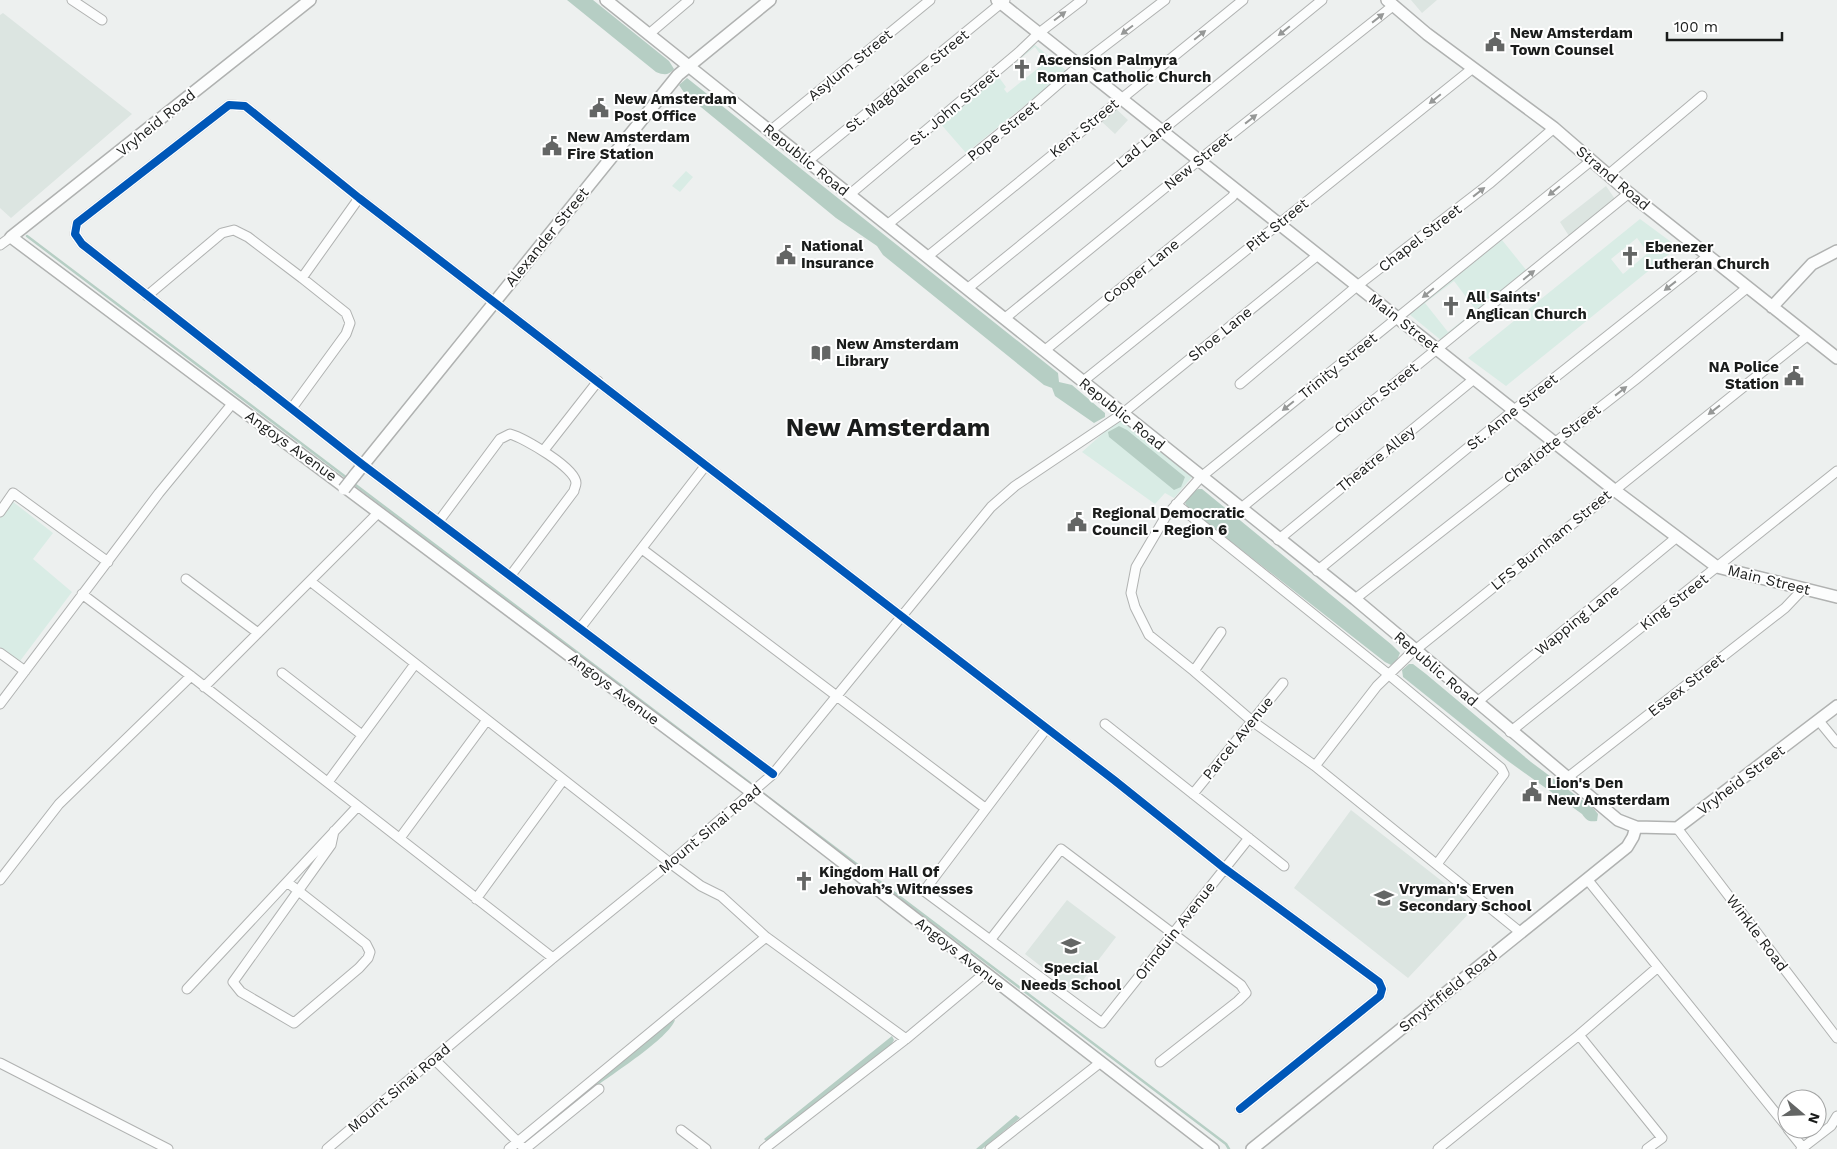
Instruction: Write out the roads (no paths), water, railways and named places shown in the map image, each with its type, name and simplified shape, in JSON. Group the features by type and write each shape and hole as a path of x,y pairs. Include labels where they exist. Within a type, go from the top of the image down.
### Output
{"street":[{"path":"72,0 102,20"},
{"name":"Vryheid Road","path":"0,246 310,0"},
{"path":"649,34 690,0"},
{"name":"Alexander Street","path":"344,487 669,87 688,66 770,0"},
{"name":"Asylum Street","path":"770,131 930,0"},
{"name":"St. John Street","path":"849,194 1018,53 1039,33 1082,0"},
{"name":"Pope Street","path":"888,225 1026,112 1080,65 1165,0"},
{"name":"Kent Street","path":"927,257 1120,98 1243,0"},
{"name":"Lad Lane","path":"967,289 1322,0"},
{"name":"Republic Road","path":"610,1 688,66 1278,540 1355,599 1510,732 1618,820 1636,827"},
{"name":"Main Street","path":"1001,1 1613,490 1717,567 1837,597"},
{"name":"St. Magdalene Street","path":"808,162 1001,1"},
{"name":"Strand Road","path":"1391,3 1427,34 1554,128 1629,194 1837,358"},
{"name":"New Street","path":"1004,319 1391,3"},
{"name":"Pitt Street","path":"1082,382 1473,68"},
{"path":"1608,175 1702,96"},
{"path":"773,774 511,574 363,465 147,296 82,244 75,234 78,223 229,105 245,106 359,198 598,381 1224,868 1379,982 1382,989 1380,996 1240,1109"},
{"name":"Chapel Street","path":"1240,384 1357,286 1489,184 1554,128"},
{"name":"Trinity Street","path":"1520,932 1315,766 1252,721 1149,635 1135,607 1131,593 1136,567 1152,537 1176,504 1200,477 1592,160"},
{"name":"Cooper Lane","path":"1044,351 1232,197 1237,190"},
{"name":"Church Street","path":"1240,509 1629,194"},
{"path":"302,278 359,198"},
{"path":"147,296 222,233 234,230 248,237 302,278 346,313 350,323 346,334 292,408"},
{"name":"Angoys Avenue","path":"11,237 378,513 758,788 985,974 1213,1149"},
{"path":"1772,307 1812,264 1837,251"},
{"name":"Shoe Lane","path":"1122,414 1318,255"},
{"name":"St. Anne Street","path":"1318,571 1514,410 1708,256"},
{"name":"Charlotte Street","path":"1355,599 1635,380 1748,287"},
{"name":"LFS Burnham Street","path":"1315,766 1376,686 1388,674 1613,490 1807,336"},
{"name":"Theatre Alley","path":"1278,540 1474,379"},
{"path":"544,450 598,381"},
{"path":"0,704 159,493 232,404"},
{"name":"Mount Sinai Road","path":"327,1149 758,788 773,774 991,507 1015,486 1122,414"},
{"path":"439,521 500,439 510,434 520,436 544,450 574,477 576,483 574,491 511,574"},
{"path":"581,628 706,465"},
{"name":"King Street","path":"1510,732 1837,471"},
{"path":"0,512 13,493 108,562"},
{"path":"1176,504 1388,674 1501,768 1504,774 1437,864"},
{"path":"204,687 378,513"},
{"name":"Wapping Lane","path":"1476,703 1677,537"},
{"path":"642,549 985,808"},
{"path":"186,579 258,633"},
{"path":"310,581 670,863 701,886 721,896 766,937 906,1040"},
{"name":"Essex Street","path":"1567,778 1785,608 1804,588"},
{"path":"82,594 191,676 553,958"},
{"path":"1194,671 1221,632"},
{"path":"0,653 26,671"},
{"path":"328,782 415,664"},
{"path":"282,673 362,735"},
{"path":"0,880 59,804 191,676"},
{"name":"Parcel Avenue","path":"1192,794 1283,683"},
{"name":"Vryheid Street","path":"1677,828 1837,706"},
{"path":"400,838 487,720"},
{"path":"1819,721 1837,743"},
{"path":"1105,724 1284,866"},
{"path":"1046,729 924,891 990,939 1061,849 1240,985 1246,993 1160,1062"},
{"path":"476,899 563,780"},
{"path":"187,990 358,806"},
{"path":"1636,827 1677,828"},
{"name":"Smythfield Road","path":"1252,1149 1627,847 1633,838 1636,827"},
{"name":"Winkle Road","path":"1677,828 1837,1038"},
{"path":"287,882 299,891 366,944 370,952 368,958 359,968 294,1023 241,992 233,982 299,891 331,844 334,831"},
{"name":"Orinduin Avenue","path":"990,939 1102,1023 1249,838"},
{"path":"1587,879 1777,1114"},
{"path":"509,1149 766,937"},
{"path":"1438,1149 1579,1035 1658,967"},
{"path":"764,1149 906,1040 985,974"},
{"path":"1579,1035 1662,1138 1647,1149"},
{"path":"434,1059 525,1149 599,1088"},
{"path":"0,1062 168,1149"},
{"path":"990,1149 1101,1062"},
{"path":"1803,1148 1831,1126 1837,1116"},
{"path":"681,1130 706,1149"}],"waterway":[{"path":"27,236 347,478"},
{"path":"353,483 750,783"},
{"path":"760,791 1226,1144 1229,1149"}],"place":[{"name":"New Amsterdam Town Counsel","path":"1495,42"},
{"name":"Ascension Palmyra Roman Catholic Church","path":"1022,69"},
{"name":"New Amsterdam Post Office","path":"599,108"},
{"name":"New Amsterdam Fire Station","path":"552,146"},
{"name":"National Insurance","path":"786,255"},
{"name":"Ebenezer Lutheran Church","path":"1630,256"},
{"name":"All Saints' Anglican Church","path":"1451,306"},
{"name":"New Amsterdam Library","path":"821,353"},
{"name":"NA Police Station","path":"1794,376"},
{"name":"Regional Democratic Council - Region 6","path":"1077,522"},
{"name":"Lion's Den New Amsterdam","path":"1532,792"},
{"name":"Kingdom Hall Of Jehovah’s Witnesses","path":"804,881"},
{"name":"Vryman's Erven Secondary School","path":"1384,898"},
{"name":"Special Needs School","path":"1071,946"}],"district":[{"name":"New Amsterdam","path":"888,427"}]}
